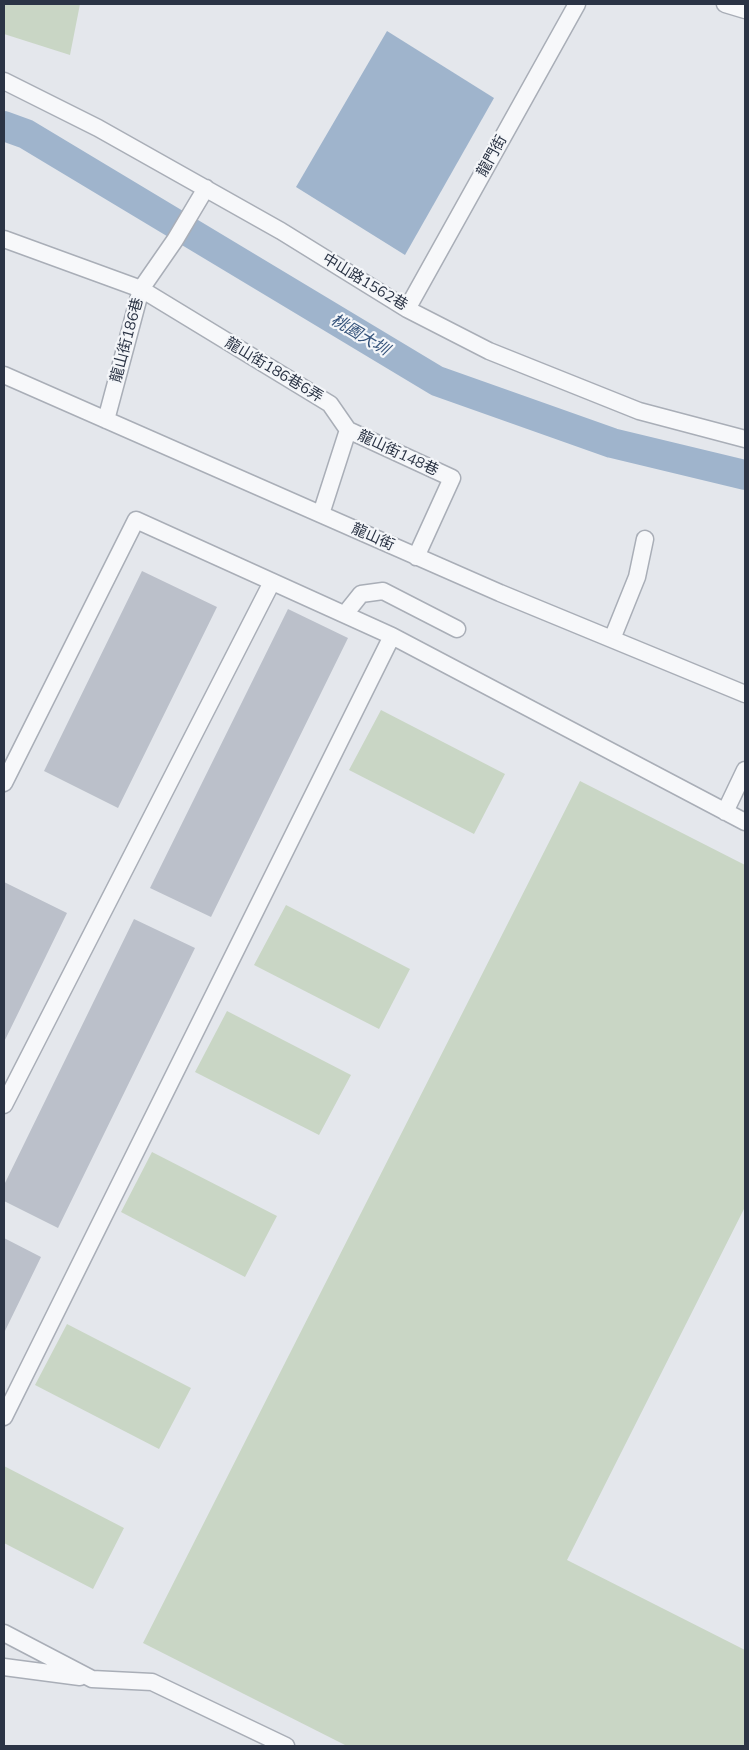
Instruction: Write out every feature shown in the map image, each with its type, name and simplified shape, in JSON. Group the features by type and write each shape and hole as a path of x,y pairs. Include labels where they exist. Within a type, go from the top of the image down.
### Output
{"lane":[{"name":"龍門街","path":"407,309 577,4"},
{"path":"725,4 745,10"},
{"name":"中山路1562巷","path":"4,81 98,128 206,188 281,231 407,309 489,351 639,410 745,439"},
{"name":"龍山街186巷","path":"106,420 141,289 175,240 206,188"},
{"name":"龍山街186巷6弄","path":"4,239 141,289 330,404 348,430"},
{"name":"龍山街","path":"4,375 416,557 745,694"},
{"path":"321,514 348,430"},
{"name":"龍山街148巷","path":"348,430 452,478 416,557"},
{"path":"4,783 136,520 392,636 745,822"},
{"path":"612,639 637,577 645,539"},
{"path":"4,1105 272,582"},
{"path":"344,614 361,594 384,592 457,629"},
{"path":"4,1417 392,636"},
{"path":"726,812 745,770"},
{"path":"4,1633 92,1679"},
{"path":"4,1667 92,1679 152,1682 286,1746"}],"green space":[{"path":"4,4 80,4 70,55 4,34"},
{"path":"381,710 505,774 474,834 349,770"},
{"path":"580,781 745,865 745,1207 567,1560 745,1650 745,1746 347,1746 143,1643"},
{"path":"286,905 410,969 379,1029 254,965"},
{"path":"227,1011 351,1075 319,1135 195,1072"},
{"path":"152,1152 277,1216 245,1277 121,1212"},
{"path":"67,1324 191,1388 159,1449 35,1385"},
{"path":"4,1466 124,1528 93,1589 4,1543"}],"water":[{"path":"387,31 494,98 405,255 296,187"}],"building":[{"path":"142,571 217,607 118,808 44,771"},
{"path":"288,609 348,638 211,917 150,888"},
{"path":"4,882 67,913 4,1042"},
{"path":"134,919 195,948 58,1228 4,1201 4,1185"},
{"path":"4,1238 41,1257 4,1333"}],"waterway":[{"name":"桃園大圳","path":"4,126 26,134 437,381 612,443 745,475"}]}
